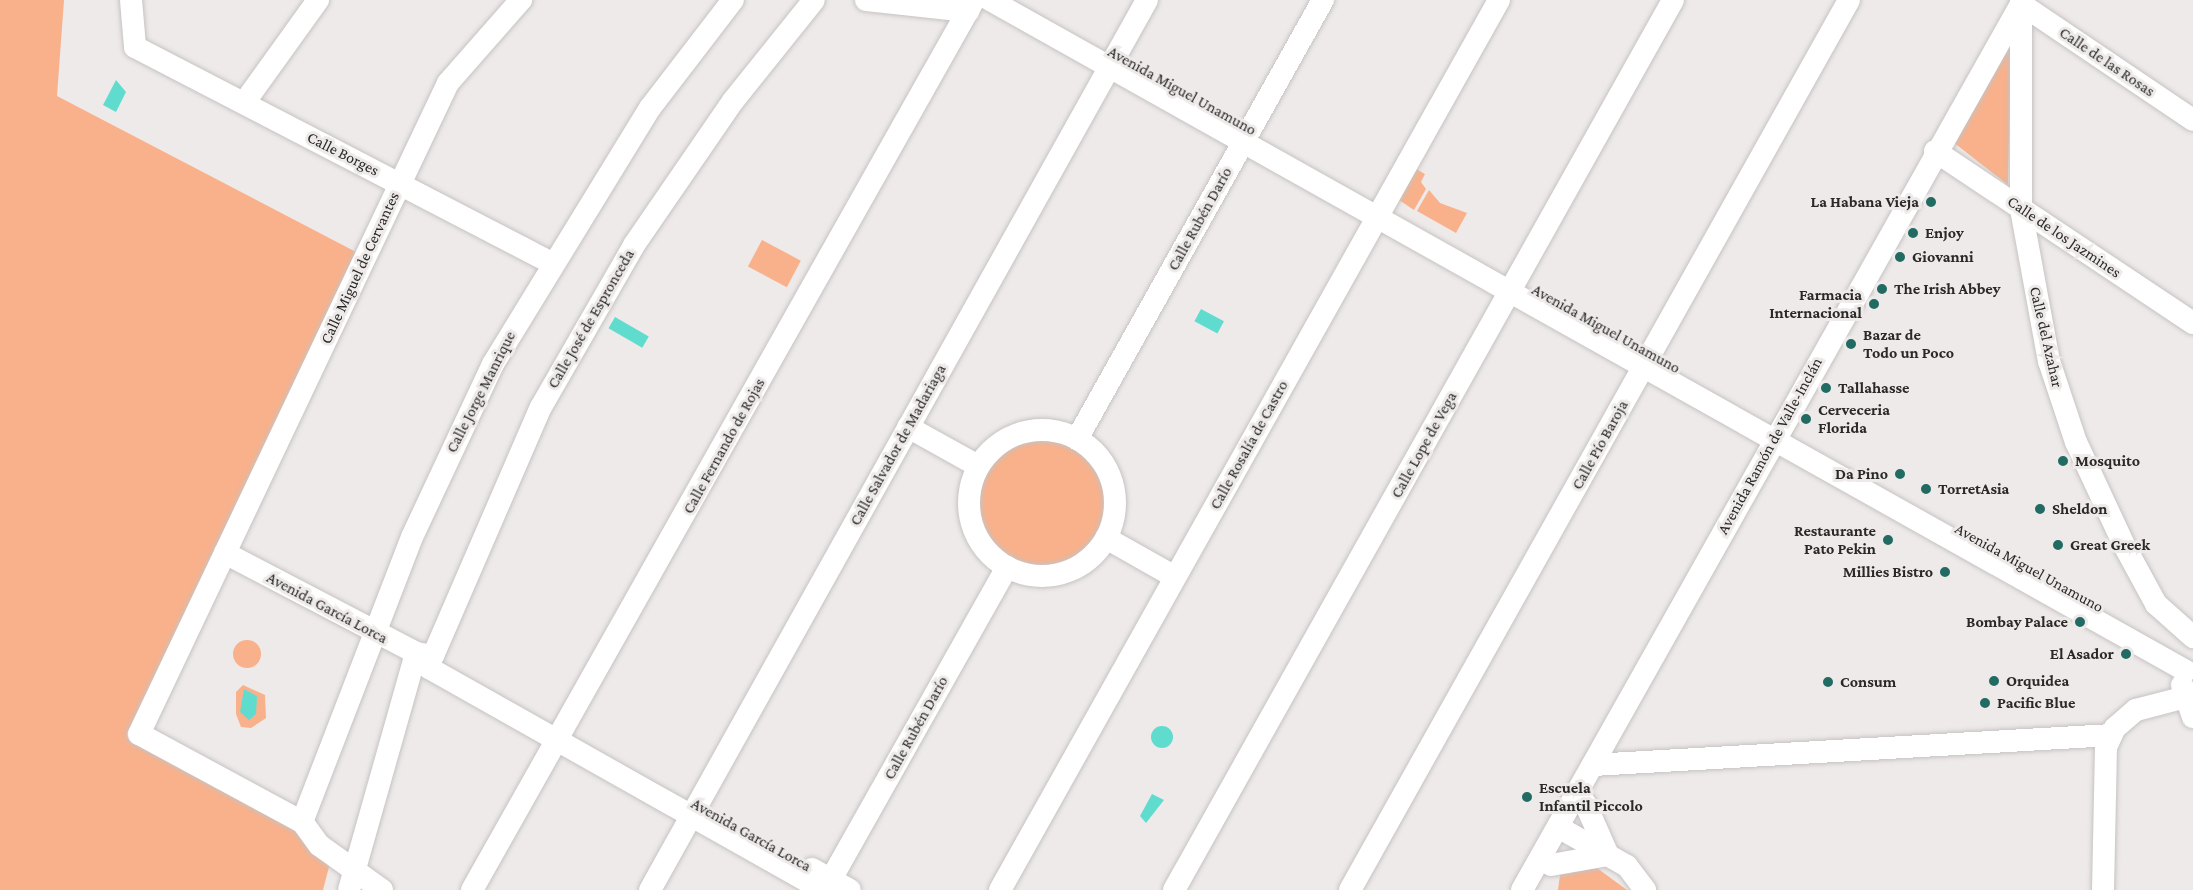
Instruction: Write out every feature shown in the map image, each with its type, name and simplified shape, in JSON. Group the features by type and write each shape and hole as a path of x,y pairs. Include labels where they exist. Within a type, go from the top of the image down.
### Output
{"street":[{"name":"Calle Borges","path":"131,0 135,47 550,262"},
{"path":"244,103 318,0"},
{"name":"Calle Miguel de Cervantes","path":"225,553 454,73 521,0"},
{"name":"Calle Jorge Manrique","path":"302,822 374,632 477,396 550,262 650,108 733,0"},
{"name":"Calle José de Espronceda","path":"351,880 426,659 500,494 586,324 696,153 814,0"},
{"path":"866,0 971,5"},
{"name":"Avenida Miguel Unamuno","path":"990,0 1113,61 1780,437 2191,664"},
{"name":"Avenida Miguel Unamuno","path":"1019,0 1113,61"},
{"name":"Calle Salvador de Madariaga","path":"650,890 1147,0"},
{"name":"Calle Rubén Darío","path":"1077,439 1323,0"},
{"name":"Calle Rosalía de Castro","path":"1000,890 1499,0"},
{"name":"Calle Lope de Vega","path":"1174,890 1673,0"},
{"name":"Calle Pío Baroja","path":"1350,890 1848,0"},
{"name":"Calle de las Rosas","path":"2021,2 2193,120"},
{"name":"Avenida Ramón de Valle-Inclán","path":"1537,890 1551,865 1564,830 1935,151 2021,2"},
{"name":"Calle del Azahar","path":"2021,2 2021,209 2043,337 2076,442 2156,604 2193,637"},
{"name":"Calle Fernando de Rojas","path":"472,890 562,736 971,5"},
{"name":"Calle de los Jazmines","path":"1935,151 2193,323"},
{"path":"908,427 978,466"},
{"path":"1046,430 1077,439 1109,475 1115,507 1106,538 1087,560 1062,573 1034,575 1007,567 974,530 969,498 978,466 1000,442 1022,432 1046,430"},
{"path":"1106,538 1176,577"},
{"path":"225,553 139,734 302,822 319,845 351,880 382,890"},
{"name":"Avenida García Lorca","path":"225,553 426,659 832,887"},
{"name":"Calle Rubén Darío","path":"832,887 1007,567"},
{"path":"1999,739 2136,710 2187,707 2191,664"},
{"path":"2103,890 2102,762 2111,735 2136,710"},
{"path":"1600,764 1999,739 2111,735"},
{"name":"Avenida Ramón de Valle-Inclán","path":"1522,890 1585,803 1600,764"},
{"path":"1585,803 1608,855"},
{"path":"1564,830 1635,873 1645,890"},
{"path":"1551,865 1608,855"}],"shaded area":[{"path":"0,0 64,0 57,96 356,252 131,736 285,820 331,859 323,890 0,890"},
{"path":"2006,47 2011,48 2008,185 1953,142"},
{"path":"1416,169 1425,174 1421,182 1426,189 1414,210 1399,200"},
{"path":"1429,190 1440,203 1467,213 1456,233 1417,211"},
{"path":"762,240 801,261 787,287 748,266"},
{"path":"1042,439 1067,444 1087,458 1101,478 1106,503 1101,528 1087,548 1067,562 1042,567 1017,562 997,548 983,528 978,503 983,478 997,458 1017,444"},
{"path":"247,640 257,644 261,654 257,664 247,668 237,664 233,654 237,644"},
{"path":"243,685 265,695 266,718 251,728 241,727 236,714 236,692"},
{"path":"1597,868 1627,890 1558,890 1560,875"}],"water":[{"path":"116,80 126,92 116,112 103,105"},
{"path":"1201,309 1224,321 1217,334 1194,321"},
{"path":"615,317 649,337 642,348 608,328"},
{"path":"244,689 257,696 256,714 249,720 240,712"},
{"path":"1162,726 1170,729 1173,737 1170,745 1162,748 1154,745 1151,737 1154,729"},
{"path":"1152,794 1164,800 1146,823 1140,816"}],"place":[{"name":"La Habana Vieja","path":"1931,202"},
{"name":"Enjoy","path":"1913,233"},
{"name":"Giovanni","path":"1900,257"},
{"name":"The Irish Abbey","path":"1882,289"},
{"name":"Farmacia Internacional","path":"1874,304"},
{"name":"Bazar de Todo un Poco","path":"1851,344"},
{"name":"Tallahasse","path":"1826,388"},
{"name":"Cerveceria Florida","path":"1806,419"},
{"name":"Mosquito","path":"2063,461"},
{"name":"Da Pino","path":"1900,474"},
{"name":"TorretAsia","path":"1926,489"},
{"name":"Sheldon","path":"2040,509"},
{"name":"Restaurante Pato Pekin","path":"1888,540"},
{"name":"Great Greek","path":"2058,545"},
{"name":"Millies Bistro","path":"1945,572"},
{"name":"Bombay Palace","path":"2080,622"},
{"name":"El Asador","path":"2126,654"},
{"name":"Orquidea","path":"1994,681"},
{"name":"Consum","path":"1828,682"},
{"name":"Pacific Blue","path":"1985,703"},
{"name":"Escuela Infantil Piccolo","path":"1527,797"}]}
